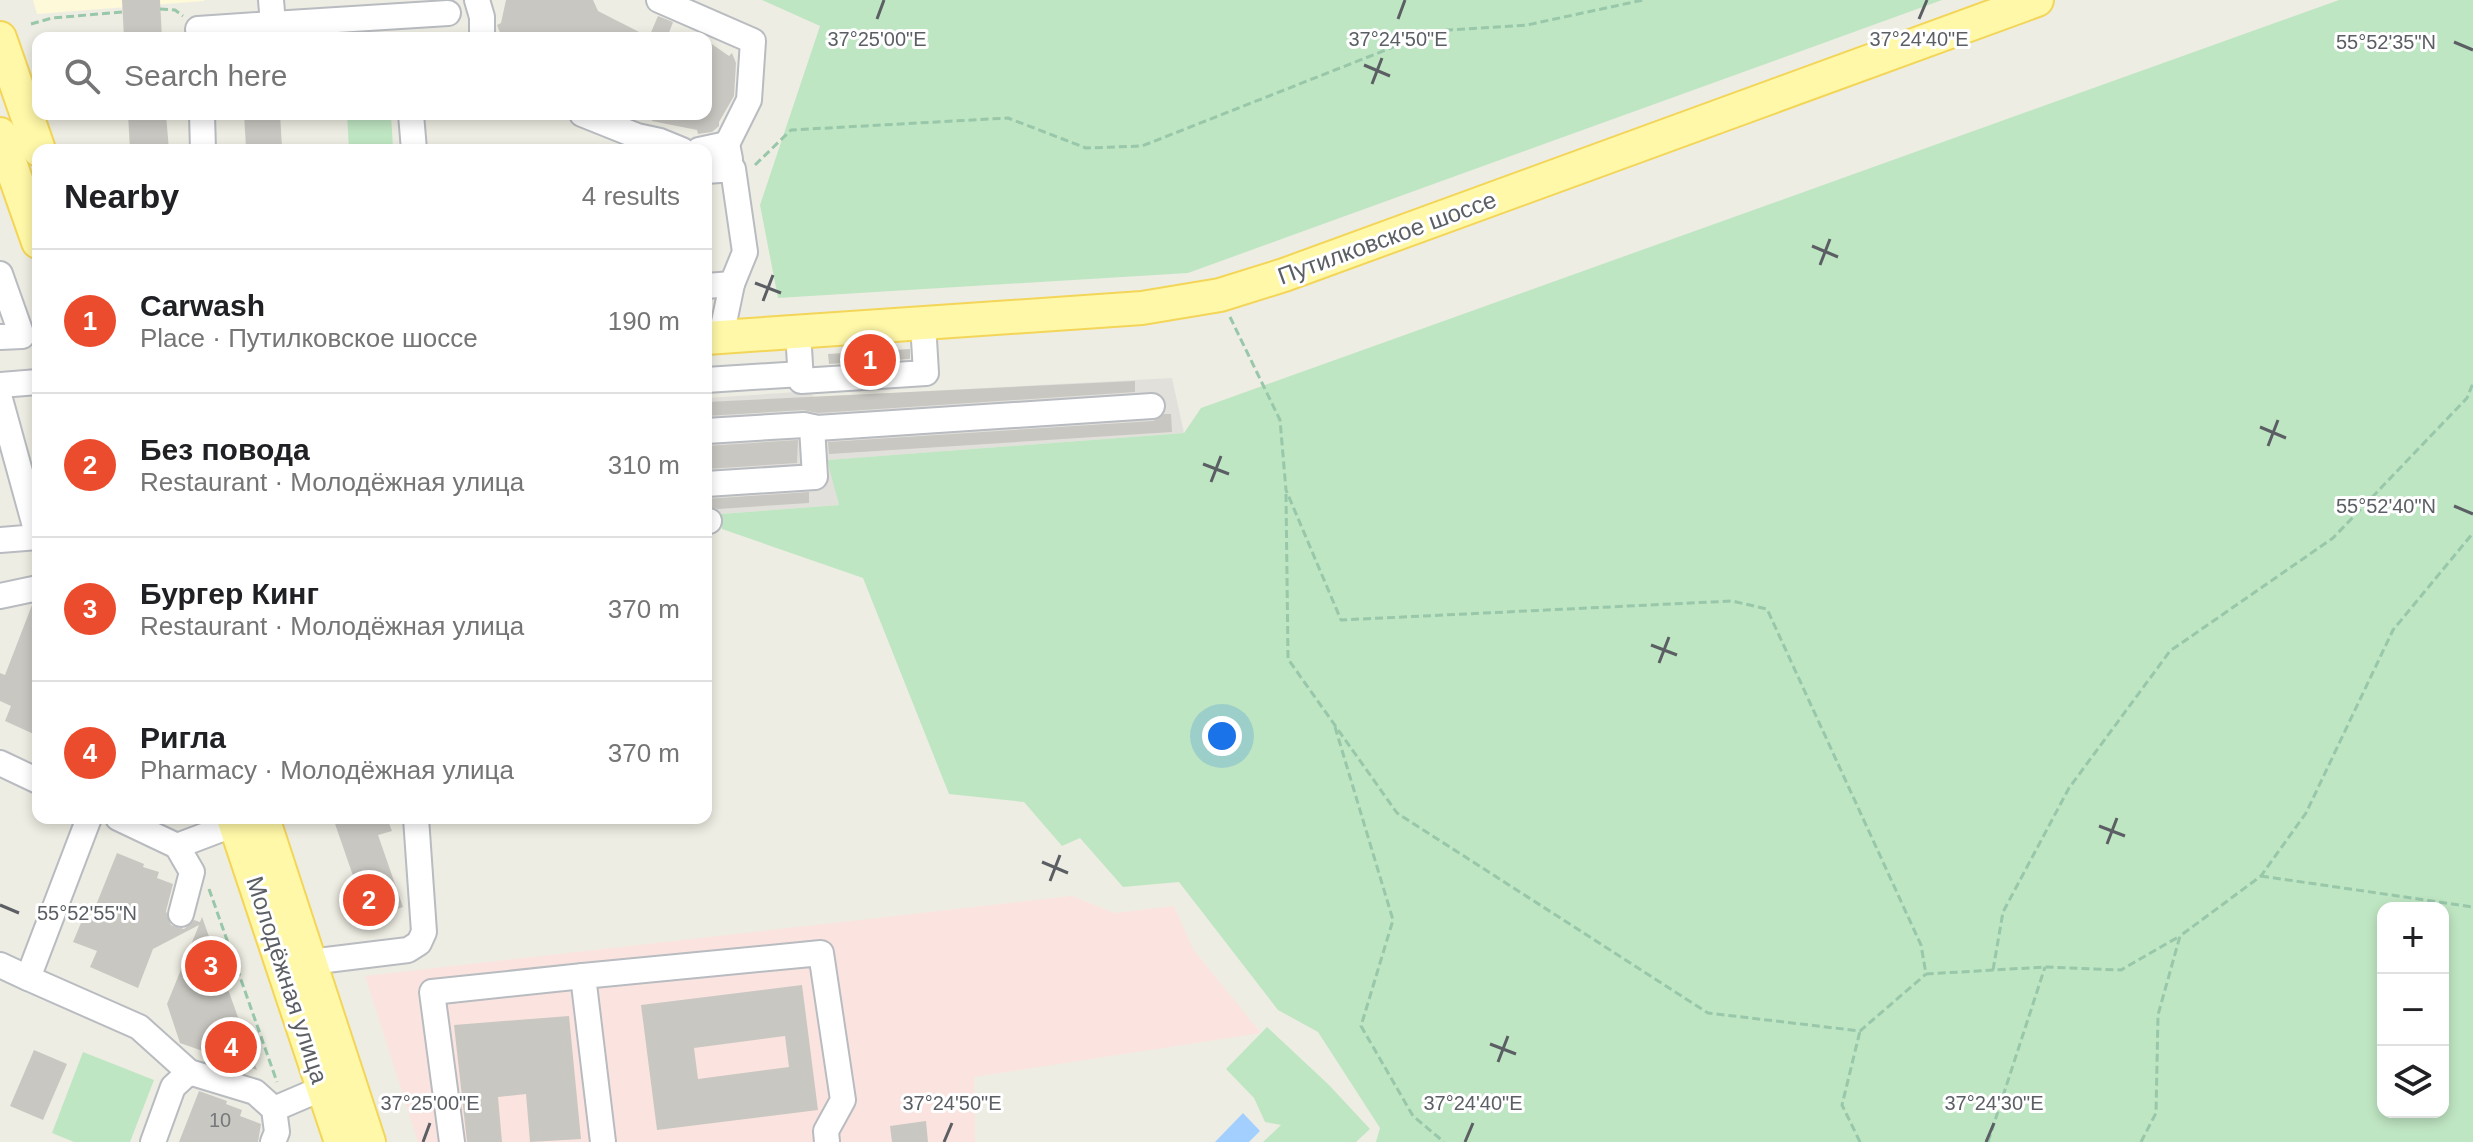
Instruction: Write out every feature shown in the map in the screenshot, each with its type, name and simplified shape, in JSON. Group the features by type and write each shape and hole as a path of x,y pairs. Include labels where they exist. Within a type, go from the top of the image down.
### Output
{"main road":[{"name":"Путилковское шоссе","path":"714,337 1142,308 1220,295 1360,248 2037,0"},
{"path":"0,38 37,144"},
{"path":"0,134 32,225"},
{"name":"Молодёжная улица","path":"244,824 341,1142"},
{"name":"Молодёжная улица","path":"245,824 310,962 369,1142"}],"street":[{"path":"477,0 482,32"},
{"path":"659,0 753,41 749,100 727,144 745,252 714,337"},
{"path":"198,32 198,29 272,12 404,27 448,13"},
{"path":"202,120 203,144"},
{"path":"412,120 414,144"},
{"path":"597,120 667,144"},
{"path":"712,147 727,144"},
{"path":"712,171 733,169"},
{"path":"0,274 22,336 0,337"},
{"path":"712,286 732,284"},
{"path":"798,332 801,381 926,373 923,323"},
{"path":"712,380 801,374"},
{"path":"0,385 32,382"},
{"path":"0,399 32,515"},
{"path":"712,431 1152,406"},
{"path":"712,484 815,477 812,427"},
{"path":"0,540 32,537"},
{"path":"0,596 32,589"},
{"path":"0,763 32,778"},
{"path":"28,978 87,824"},
{"path":"131,824 177,846 192,872 181,914"},
{"path":"177,846 233,824"},
{"path":"310,962 408,950 419,943 424,932 416,824"},
{"path":"452,1142 432,992 821,953 843,1100 826,1131 827,1142"},
{"path":"0,965 139,1027 189,1072 255,1092 280,1106"},
{"path":"583,976 603,1142"},
{"path":"153,1142 173,1087 189,1072"},
{"path":"280,1106 323,1088"},
{"path":"273,1142 280,1106"}],"path":[{"path":"733,169 752,168 791,130 822,128 1008,118 1086,148 1142,146 1434,31 1527,25 1643,0"},
{"path":"31,24 52,18 123,12"},
{"path":"1220,295 1280,420 1286,490 1288,659 1397,813 1708,1013 1860,1031"},
{"path":"1993,970 2003,912 2069,788 2170,651 2333,538 2467,398 2473,383"},
{"path":"1286,490 1341,620 1732,601 1767,609 1921,945 1926,974"},
{"path":"1860,1142 1842,1105 1860,1031 1926,974 2045,967 2121,970 2180,936 2261,876 2306,813 2393,630 2473,533"},
{"path":"1334,724 1393,920 1361,1026 1413,1116 1444,1142"},
{"path":"2261,876 2473,907"},
{"path":"207,883 280,1106"},
{"path":"2141,1142 2156,1113 2158,1015 2180,936"},
{"path":"1988,1142 2045,967"}],"shaded area":[{"path":"33,0 204,0 204,1 37,14"},
{"path":"1172,378 1184,433 828,460 839,505 712,515 712,398 812,391 813,397"},
{"path":"1072,896 1114,913 1174,906 1193,949 1261,1033 974,1077 975,1142 418,1142 365,976"}],"green space":[{"path":"762,0 1942,0 1188,273 778,298 760,205 820,26"},
{"path":"2339,0 2473,0 2473,1142 1376,1142 1380,1128 1318,1032 1278,1010 1179,882 1123,887 1080,838 1062,846 1024,802 949,794 863,578 722,529 720,514 839,505 827,460 1184,433 1201,408"},
{"path":"347,120 391,120 393,144 349,144"},
{"path":"1267,1027 1329,1085 1370,1129 1356,1142 1263,1142 1281,1125 1265,1122 1254,1098 1226,1069"},
{"path":"83,1052 154,1080 130,1142 74,1142 52,1133"}],"water":[{"path":"1243,1113 1260,1131 1249,1142 1215,1142"}],"building":[{"path":"122,0 160,0 162,32 124,32"},
{"path":"506,0 593,0 598,11 639,32 500,32 497,25 501,23"},
{"path":"658,16 673,22 669,32 651,32"},
{"path":"712,44 729,56 732,53 736,63 734,96 719,126 712,132 698,134 697,130 652,121 712,120"},
{"path":"128,120 166,120 168,144 130,144"},
{"path":"244,120 280,120 282,144 246,144"},
{"path":"910,349 910,359 829,364 828,354"},
{"path":"1135,381 1135,392 818,413 803,410 712,416 712,402"},
{"path":"1164,414 1171,414 1172,432 829,454 828,442 1153,421"},
{"path":"798,440 797,463 712,469 712,446"},
{"path":"809,492 809,503 718,509 712,508 712,499"},
{"path":"32,605 32,733 5,721 11,706 0,701 0,673 5,675"},
{"path":"335,824 389,824 392,831 378,835 403,907 368,919"},
{"path":"117,853 159,872 157,878 173,884 166,911 171,925 184,929 194,920 200,922 202,917 257,1070 180,1043 167,1004 199,925 153,949 138,988 90,967 97,951 73,942 83,918 90,920"},
{"path":"802,985 818,1110 657,1130 641,1005","holes":["785,1036 789,1067 698,1079 694,1048"]},
{"path":"569,1016 581,1139 530,1142 526,1094 498,1097 502,1142 467,1142 454,1025"},
{"path":"34,1050 67,1064 43,1120 10,1106"},
{"path":"199,1091 227,1101 226,1104 242,1110 240,1116 261,1124 258,1142 179,1142"},
{"path":"926,1121 928,1142 892,1142 890,1126"}],"place":[{"name":"Carwash","path":"870,360"},
{"name":"Без повода","path":"369,900"},
{"name":"Бургер Кинг","path":"211,966"},
{"name":"Ригла","path":"231,1047"}]}
